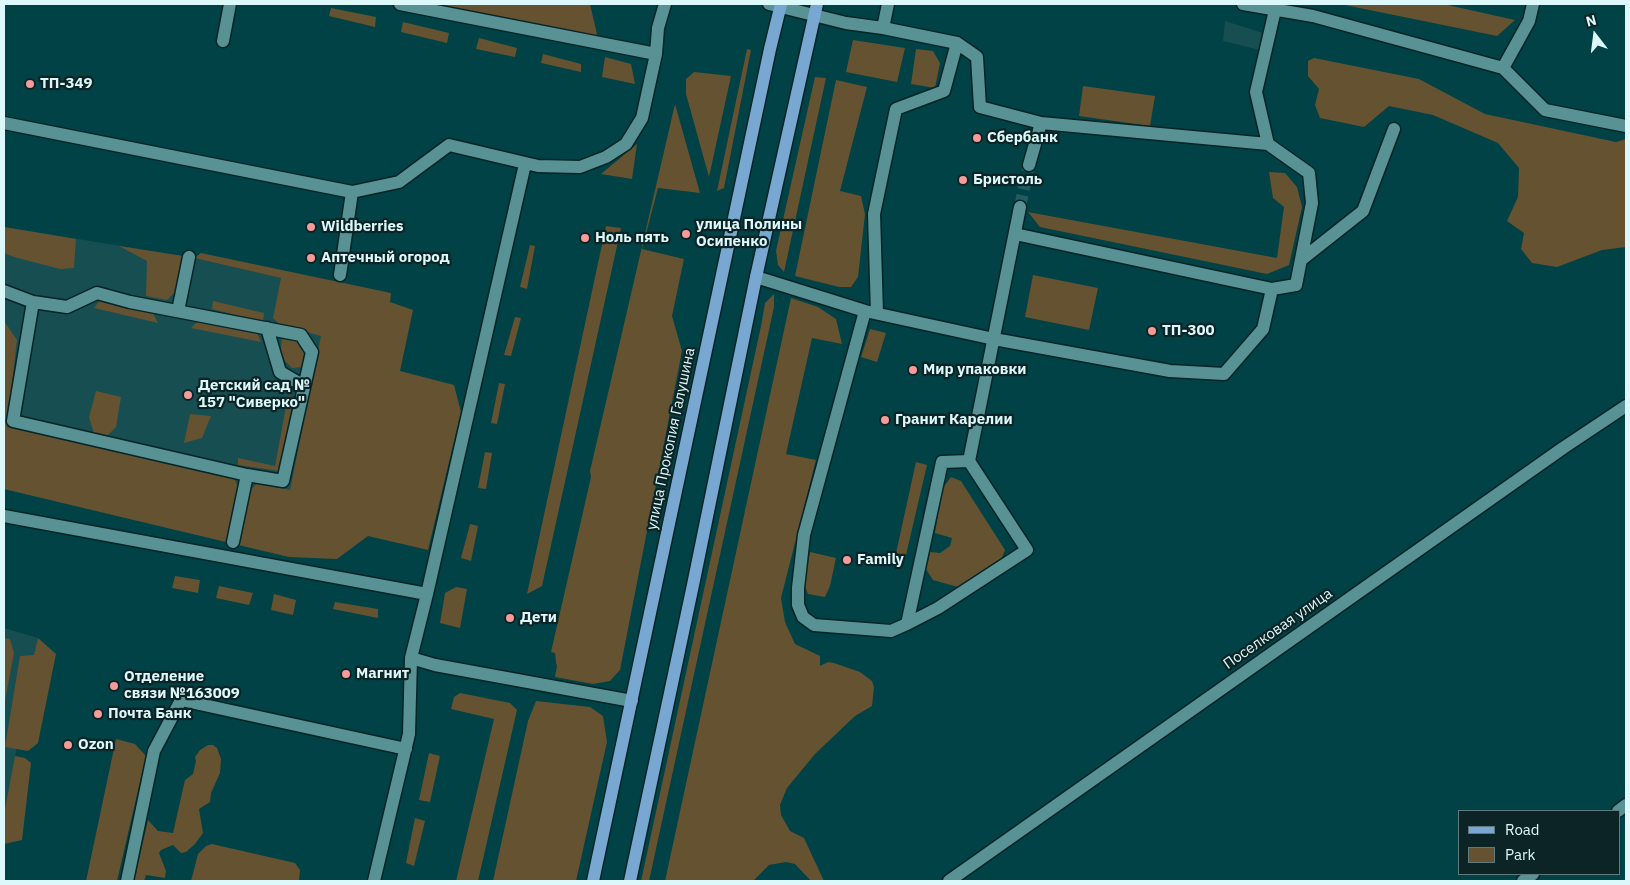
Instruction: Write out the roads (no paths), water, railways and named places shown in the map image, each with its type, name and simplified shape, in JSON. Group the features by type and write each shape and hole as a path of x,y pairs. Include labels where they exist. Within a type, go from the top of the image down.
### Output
{"main road":[{"name":"улица Прокопия Галушина","path":"593,881 770,49 777,5"},
{"path":"630,881 756,277 816,10"}],"street":[{"path":"223,41 230,4"},
{"path":"400,4 656,54"},
{"path":"4,123 352,192 399,182 449,145 525,164 580,167 606,157 626,144 642,118 656,54 658,28 665,4"},
{"path":"883,28 888,4"},
{"path":"1243,4 1313,16 1503,68 1545,110 1626,126"},
{"path":"1313,16 1316,4"},
{"path":"1503,68 1529,21 1533,4"},
{"path":"777,5 816,10 846,22 957,43 977,57 980,107 1041,123 1268,144 1309,173 1312,203 1296,285 1272,289 1015,234"},
{"path":"1268,144 1256,92 1274,10"},
{"path":"957,43 944,91 896,109 874,214 871,312 804,535 798,605 804,617 814,625 891,631 938,608 1027,550 969,461 1020,207"},
{"path":"1029,165 1041,123"},
{"path":"1301,260 1363,211 1394,129"},
{"path":"374,881 409,734 411,658 428,594 525,164"},
{"path":"340,275 352,192"},
{"path":"178,311 189,257"},
{"path":"756,277 871,312 994,339 1170,371 1224,374 1263,329 1272,289"},
{"path":"4,291 33,302 67,306 97,293 301,335 312,352 283,481 247,475 13,421 33,302"},
{"path":"267,328 280,372 304,386"},
{"name":"Поселковая улица","path":"950,881 1563,448 1626,406"},
{"path":"907,624 942,462 969,461"},
{"path":"232,542 247,475"},
{"path":"4,516 428,594"},
{"path":"411,658 472,672 632,701"},
{"path":"126,881 154,751 181,700 406,749"}],"tunnel":[{"path":"1020,207 1029,165"}],"place":[{"name":"ТП-349","path":"30,84"},
{"name":"Сбербанк","path":"977,138"},
{"name":"Бристоль","path":"963,180"},
{"name":"Wildberries","path":"311,227"},
{"name":"улица Полины Осипенко","path":"686,234"},
{"name":"Ноль пять","path":"585,238"},
{"name":"Аптечный огород","path":"311,258"},
{"name":"ТП-300","path":"1152,331"},
{"name":"Мир упаковки","path":"913,370"},
{"name":"Детский сад № 157 \"Сиверко\"","path":"188,395"},
{"name":"Гранит Карелии","path":"885,420"},
{"name":"Family","path":"847,560"},
{"name":"Дети","path":"510,618"},
{"name":"Магнит","path":"346,674"},
{"name":"Отделение связи №163009","path":"114,686"},
{"name":"Почта Банк","path":"98,714"},
{"name":"Ozon","path":"68,745"}]}
